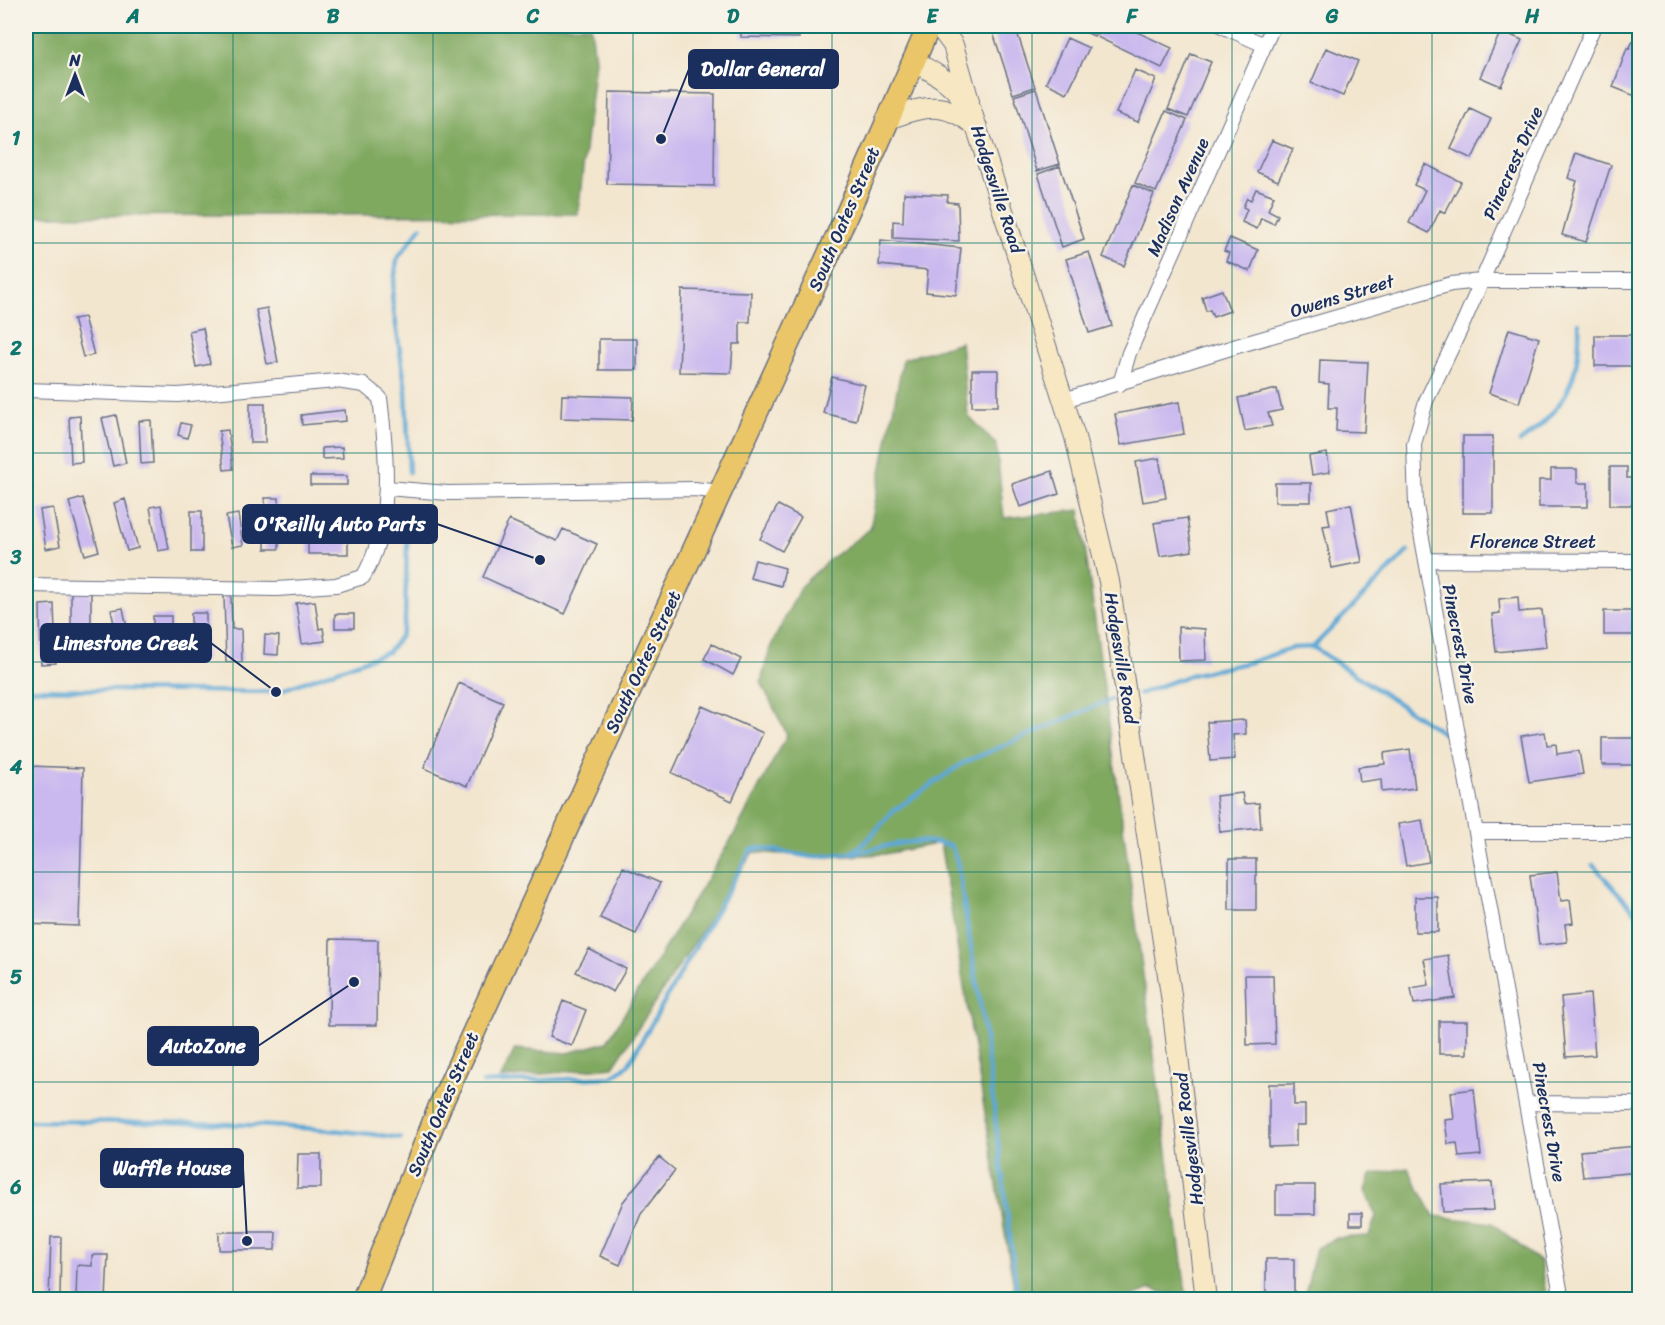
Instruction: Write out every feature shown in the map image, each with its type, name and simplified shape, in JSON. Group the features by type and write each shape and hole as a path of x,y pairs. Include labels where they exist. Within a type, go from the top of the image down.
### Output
{"main road":[{"name":"South Oates Street","path":"363,1299 440,1106 839,232 928,26"}],"street":[{"path":"939,26 953,45 974,118"},
{"path":"1222,26 1264,45"},
{"name":"Madison Avenue","path":"1120,384 1129,353 1273,26"},
{"name":"Pinecrest Drive","path":"1562,1299 1478,832 1426,560 1413,484 1414,444 1426,401 1594,26"},
{"name":"Hodgesville Road","path":"913,61 946,79 959,91 974,118 1064,400 1097,521 1125,675 1177,1040 1206,1299"},
{"path":"886,120 931,107 947,108 974,118"},
{"name":"Owens Street","path":"1064,400 1415,293 1481,280 1640,281"},
{"path":"26,390 178,394 336,381 364,385 380,398 387,488 374,558 363,577 336,585 277,589 26,585"},
{"path":"387,488 448,493 694,489 721,492"},
{"name":"Florence Street","path":"1426,560 1640,561"},
{"path":"1478,832 1640,832"},
{"path":"1527,1102 1640,1104"}],"green space":[{"path":"26,26 591,26 595,60 578,214 26,216"},
{"path":"961,342 968,416 996,444 1004,518 1080,510 1187,1299 1150,1289 1125,1299 1016,1299 940,843 885,854 825,857 753,852 613,1067 501,1078 515,1049 568,1053 607,1042 732,838 787,735 761,682 770,648 801,586 830,559 870,529 903,359"},
{"path":"1408,1168 1434,1216 1492,1223 1540,1262 1547,1299 1304,1299 1316,1248 1337,1238 1369,1236 1376,1216 1365,1191 1370,1175"}],"building":[{"path":"741,26 800,26 799,38 741,37"},
{"path":"991,26 1015,26 1035,87 1013,94"},
{"path":"1072,26 1099,26 1094,36"},
{"path":"1102,26 1124,26 1172,48 1162,68 1097,37"},
{"path":"1501,31 1522,40 1501,86 1480,77"},
{"path":"1640,32 1640,98 1613,87 1627,48 1629,49 1633,41 1635,42"},
{"path":"1067,38 1089,48 1067,93 1046,83"},
{"path":"1326,48 1358,61 1343,96 1311,83"},
{"path":"1191,54 1211,62 1188,117 1168,109"},
{"path":"1135,70 1156,79 1138,122 1116,113"},
{"path":"1036,89 1060,164 1037,171 1014,96"},
{"path":"609,92 715,94 714,186 607,184"},
{"path":"1470,109 1491,119 1472,159 1451,149"},
{"path":"1166,111 1187,120 1156,192 1135,183"},
{"path":"1272,140 1293,149 1278,181 1257,172"},
{"path":"1576,153 1611,165 1586,242 1562,235 1577,181 1568,178"},
{"path":"1425,164 1461,182 1445,213 1440,210 1429,233 1409,223 1425,190 1414,185"},
{"path":"1060,166 1084,239 1062,247 1038,174"},
{"path":"1133,185 1154,194 1124,266 1103,257"},
{"path":"1256,189 1274,196 1268,210 1278,215 1274,224 1261,218 1257,229 1242,222 1247,209 1243,207 1247,198 1251,200"},
{"path":"904,193 948,195 947,202 958,203 959,241 893,238 893,221 903,222"},
{"path":"1230,238 1258,250 1250,271 1226,261 1229,253 1224,251"},
{"path":"881,240 961,248 956,295 926,292 928,270 879,265"},
{"path":"1089,252 1112,326 1089,333 1066,259"},
{"path":"682,290 751,292 750,322 740,322 740,344 733,344 731,373 679,372"},
{"path":"1222,290 1230,311 1213,317 1210,310 1206,311 1202,297"},
{"path":"267,308 278,362 267,364 256,310"},
{"path":"84,317 94,355 83,357 73,319"},
{"path":"203,328 210,364 196,367 189,331"},
{"path":"1509,329 1539,338 1519,403 1489,393"},
{"path":"1595,335 1640,335 1640,366 1595,366"},
{"path":"599,339 637,339 637,370 599,370"},
{"path":"1320,360 1368,362 1364,432 1336,431 1337,408 1328,408 1329,384 1319,383"},
{"path":"972,370 998,370 998,406 972,406"},
{"path":"832,377 865,385 856,421 823,413"},
{"path":"1277,389 1282,410 1268,413 1272,426 1245,431 1238,398"},
{"path":"562,395 633,397 632,420 561,418"},
{"path":"1179,402 1184,434 1121,445 1115,414"},
{"path":"250,403 265,403 265,443 250,443"},
{"path":"345,410 346,421 302,425 301,415"},
{"path":"116,415 126,463 113,466 102,418"},
{"path":"80,416 82,462 71,463 69,417"},
{"path":"151,420 153,463 141,464 139,421"},
{"path":"181,423 191,425 187,438 178,435"},
{"path":"228,430 233,469 224,470 219,431"},
{"path":"1463,436 1493,436 1493,513 1463,513"},
{"path":"342,447 343,458 322,459 322,448"},
{"path":"1327,453 1330,472 1312,475 1309,456"},
{"path":"1159,458 1166,498 1143,502 1136,462"},
{"path":"1610,467 1627,467 1627,478 1640,478 1640,505 1610,505"},
{"path":"1551,469 1577,469 1577,483 1588,483 1588,507 1539,507 1539,480 1551,480"},
{"path":"1052,471 1059,494 1020,507 1012,484"},
{"path":"310,476 347,476 347,485 310,485"},
{"path":"1275,483 1311,483 1311,502 1275,502"},
{"path":"83,498 99,551 85,555 69,502"},
{"path":"265,498 279,498 279,549 265,549"},
{"path":"125,499 138,548 127,551 114,503"},
{"path":"1351,504 1362,562 1332,568 1323,526 1330,525 1327,509"},
{"path":"161,505 169,549 158,551 150,507"},
{"path":"778,505 801,517 782,551 760,539"},
{"path":"53,508 60,546 46,549 40,510"},
{"path":"191,511 202,511 202,552 191,552"},
{"path":"238,514 243,545 232,547 226,516"},
{"path":"1187,518 1192,551 1160,556 1154,523"},
{"path":"509,520 557,541 563,529 597,544 565,614 483,577"},
{"path":"308,537 348,537 348,554 308,554"},
{"path":"755,560 785,568 781,586 750,578"},
{"path":"71,591 91,591 91,625 71,625"},
{"path":"231,595 232,629 241,629 242,662 226,662 224,596"},
{"path":"1518,597 1519,612 1542,610 1546,647 1496,652 1492,614 1500,613 1499,599"},
{"path":"315,601 319,629 323,628 325,641 302,644 296,603"},
{"path":"54,604 56,663 41,664 40,605"},
{"path":"123,608 133,658 122,660 111,610"},
{"path":"1604,611 1640,611 1640,635 1604,635"},
{"path":"191,613 206,613 206,660 191,660"},
{"path":"335,614 354,614 354,628 335,628"},
{"path":"153,616 171,616 171,652 153,652"},
{"path":"1178,627 1205,629 1206,660 1179,661"},
{"path":"265,635 279,636 278,655 264,654"},
{"path":"712,644 741,659 733,675 704,659"},
{"path":"459,683 503,702 467,786 424,768"},
{"path":"702,706 763,733 732,801 672,773"},
{"path":"1245,720 1246,734 1233,735 1235,759 1210,761 1207,722"},
{"path":"1545,732 1547,745 1556,744 1557,754 1579,751 1583,774 1529,782 1521,736"},
{"path":"1602,738 1640,738 1640,765 1602,765"},
{"path":"26,744 30,744 29,766 83,768 79,926 26,924"},
{"path":"1410,749 1415,788 1382,792 1381,779 1360,782 1358,767 1385,764 1384,753"},
{"path":"1242,793 1244,804 1259,803 1261,828 1220,832 1216,796"},
{"path":"1422,820 1429,862 1406,866 1398,824"},
{"path":"1229,859 1256,859 1256,910 1229,910"},
{"path":"623,867 660,883 636,934 600,918"},
{"path":"1557,872 1561,901 1570,900 1573,923 1565,924 1567,942 1539,945 1530,875"},
{"path":"1415,897 1438,897 1438,932 1415,932"},
{"path":"330,939 378,940 377,1025 329,1025"},
{"path":"589,949 626,969 613,992 576,972"},
{"path":"1448,955 1455,998 1414,1004 1411,988 1429,985 1424,959"},
{"path":"1245,975 1273,975 1275,1044 1247,1045"},
{"path":"1590,994 1595,1055 1566,1057 1561,997"},
{"path":"563,1001 586,1010 572,1046 549,1037"},
{"path":"1439,1021 1467,1021 1467,1054 1439,1054"},
{"path":"1269,1084 1294,1084 1294,1105 1305,1105 1305,1125 1296,1125 1296,1146 1269,1147"},
{"path":"1474,1089 1481,1155 1459,1157 1457,1143 1448,1144 1445,1120 1454,1119 1451,1092"},
{"path":"1638,1146 1640,1172 1583,1177 1580,1151"},
{"path":"298,1154 321,1154 321,1188 297,1188"},
{"path":"659,1157 675,1170 641,1214 620,1265 600,1256 623,1202"},
{"path":"1492,1182 1494,1210 1443,1212 1441,1184"},
{"path":"1276,1185 1315,1185 1315,1214 1276,1214"},
{"path":"1350,1213 1362,1213 1362,1225 1350,1225"},
{"path":"219,1232 276,1232 275,1250 219,1250"},
{"path":"51,1237 61,1237 60,1300 49,1300"},
{"path":"92,1255 108,1255 106,1300 76,1300 77,1265 92,1266"},
{"path":"1266,1259 1294,1259 1294,1300 1266,1300"},
{"path":"637,1290 660,1300 633,1300"}],"waterway":[{"path":"409,472 406,391 392,298 397,259 421,227"},
{"path":"1520,442 1548,418 1567,391 1577,360 1579,323"},
{"path":"26,689 276,692 388,652 401,636 405,620 408,512"},
{"path":"1313,647 1408,551"},
{"path":"1139,694 1190,675 1251,662 1292,648 1313,647 1443,733"},
{"path":"483,1083 612,1077 628,1065 751,850 760,848 812,857 851,853 866,842 893,811 963,763 1112,699"},
{"path":"854,853 902,843 927,842 951,846 957,861 983,1022 1018,1300"},
{"path":"1593,865 1640,917"},
{"path":"26,1121 260,1125 401,1138"}],"place":[{"name":"Dollar General","path":"661,139"},
{"name":"O'Reilly Auto Parts","path":"540,560"},
{"name":"Limestone Creek","path":"276,692"},
{"name":"AutoZone","path":"354,982"},
{"name":"Waffle House","path":"247,1241"}]}
